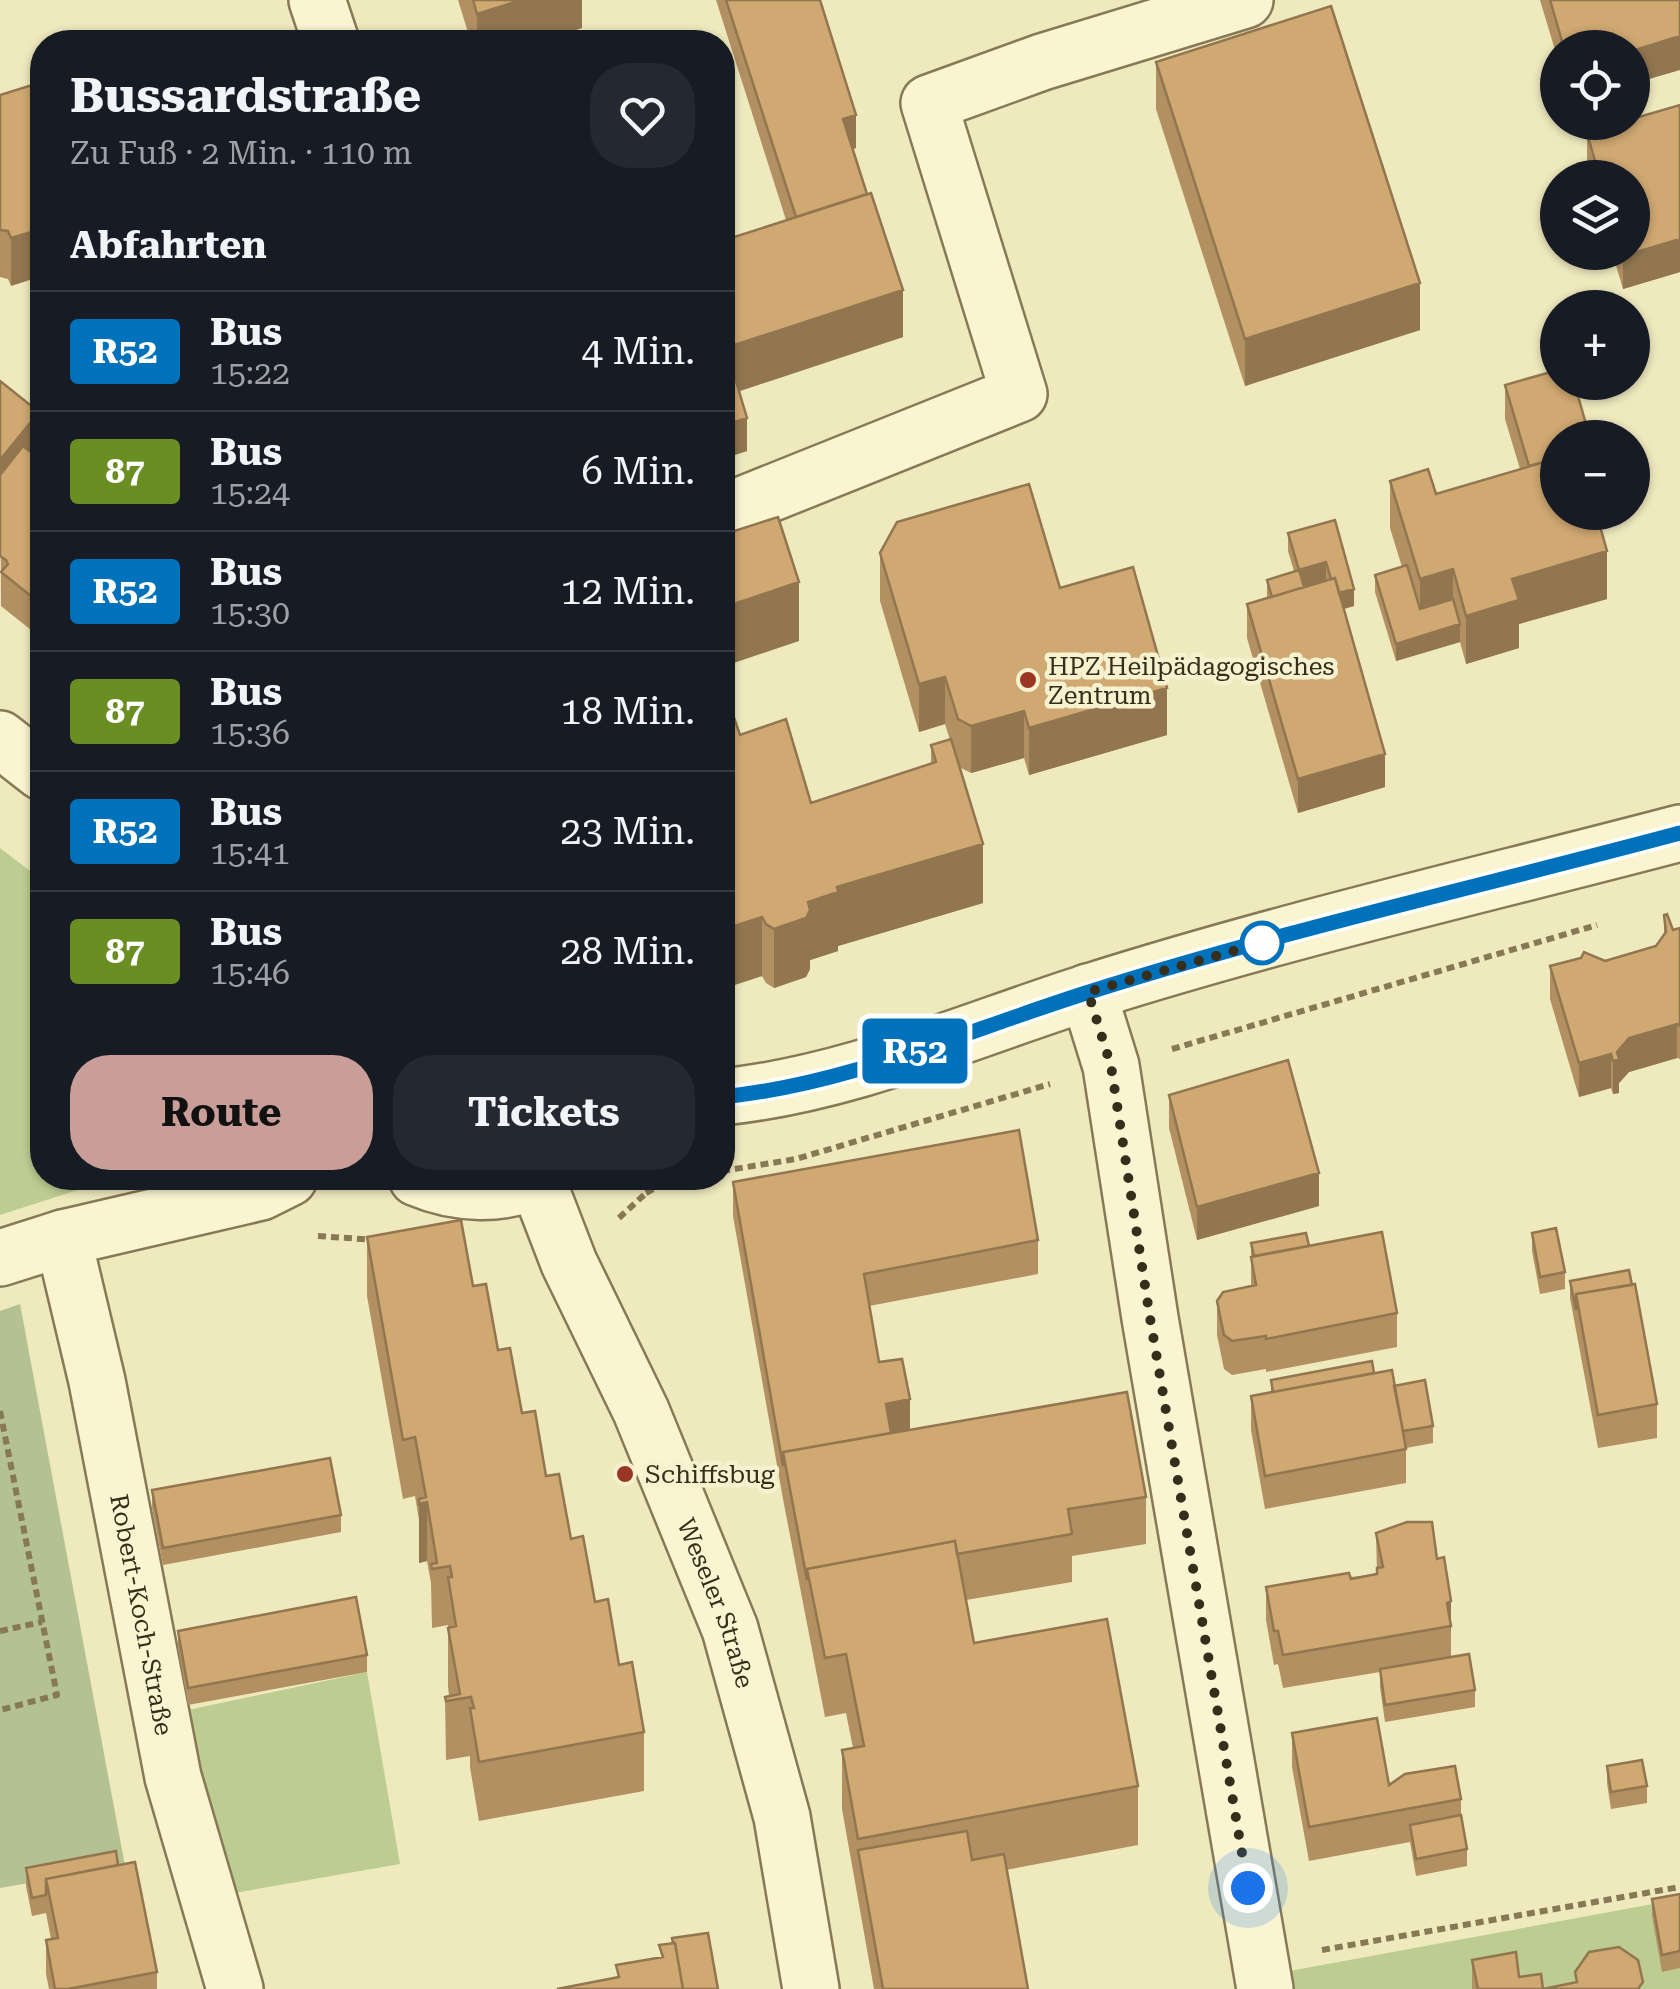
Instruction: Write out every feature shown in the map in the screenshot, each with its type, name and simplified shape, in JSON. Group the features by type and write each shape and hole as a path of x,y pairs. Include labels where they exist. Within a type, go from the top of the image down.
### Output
{"street":[{"path":"317,0 327,30"},
{"path":"735,508 1019,394 929,103 1042,62 1245,0"},
{"path":"0,740 30,763"},
{"path":"735,1095 863,1068 1088,992 1680,834"},
{"path":"1088,992 1111,1066 1150,1318 1263,1977"},
{"path":"0,1258 255,1190"},
{"path":"466,1190 497,1190"},
{"name":"Weseler Straße","path":"543,1190 569,1263 641,1411 730,1629 782,1817 812,1989"},
{"name":"Robert-Koch-Straße","path":"64,1238 97,1381 173,1777 234,1989"}],"path":[{"path":"735,1169 796,1159 1604,922"},
{"path":"278,1190 302,1235 394,1241"},
{"path":"645,1194 652,1190"},
{"path":"0,1412 58,1696 0,1710"},
{"path":"0,1631 42,1622"},
{"path":"1263,1977 1312,1952 1680,1887"}],"green space":[{"path":"0,848 30,871 30,1190 78,1190 0,1215"},
{"path":"20,1304 125,1866 0,1888 0,1311"},
{"path":"367,1672 400,1864 229,1894 214,1850 188,1710"},
{"path":"1680,1899 1680,1989 1287,1989 1284,1972"}],"building":[{"path":"473,0 521,0 477,14"},
{"path":"726,0 820,0 856,115 843,119 867,194 796,217"},
{"path":"1550,0 1680,0 1680,36 1650,45 1650,30 1559,30"},
{"path":"1331,6 1420,283 1245,339 1156,62"},
{"path":"30,86 30,232 11,238 8,231 0,230 0,95"},
{"path":"1680,105 1680,239 1650,248 1650,160 1595,160 1589,140 1650,140 1650,114"},
{"path":"871,193 903,290 735,345 735,237"},
{"path":"1540,375 1540,400 1579,400 1585,420 1540,420 1540,463 1529,466 1505,385"},
{"path":"735,378 747,418 735,422"},
{"path":"0,381 30,405 30,423 0,460"},
{"path":"23,446 30,452 30,595 1,572 8,564 0,556 0,475"},
{"path":"1540,463 1540,530 1601,530 1607,551 1512,579 1519,600 1466,616 1453,569 1420,579 1390,481 1428,469 1436,494"},
{"name":"HPZ Heilpädagogisches Zentrum","path":"1029,484 1060,588 1133,567 1167,688 1029,728 1024,711 971,726 958,719 945,677 919,684 880,553 897,522"},
{"path":"778,517 799,582 735,604 735,531"},
{"path":"1335,520 1354,589 1339,593 1326,562 1299,570 1288,533"},
{"path":"1407,565 1420,609 1453,599 1460,624 1396,644 1375,575"},
{"path":"1299,570 1304,587 1272,597 1267,580"},
{"path":"1335,578 1385,754 1298,779 1247,604"},
{"path":"786,719 811,803 936,762 931,745 951,739 983,844 837,887 838,892 808,902 806,918 774,929 762,917 735,926 735,721 740,735"},
{"path":"1667,914 1673,930 1680,928 1680,1026 1629,1038 1617,1052 1619,1059 1613,1061 1611,1054 1579,1063 1550,966 1581,958 1584,952 1605,961 1656,946 1666,932"},
{"path":"1288,1060 1319,1173 1197,1207 1169,1095"},
{"path":"1019,1130 1038,1240 864,1274 879,1362 902,1359 910,1399 886,1404 891,1433 783,1452 783,1466 735,1182"},
{"path":"461,1220 473,1286 486,1284 498,1350 510,1348 522,1413 535,1411 546,1476 559,1474 571,1539 583,1536 595,1602 608,1599 619,1665 632,1662 644,1732 479,1762 471,1697 446,1701 445,1697 460,1694 448,1628 456,1626 448,1577 452,1577 450,1566 432,1569 431,1564 437,1563 427,1502 419,1504 419,1499 426,1497 415,1437 403,1440 367,1237"},
{"path":"1556,1228 1565,1272 1540,1277 1532,1233"},
{"path":"1382,1232 1397,1313 1266,1339 1232,1341 1224,1335 1217,1301 1223,1292 1256,1285 1251,1257"},
{"path":"1306,1233 1309,1246 1254,1256 1251,1243"},
{"path":"1629,1270 1632,1285 1576,1294 1576,1310 1570,1281"},
{"path":"1635,1284 1657,1404 1598,1415 1576,1294"},
{"path":"1372,1361 1374,1373 1273,1392 1271,1380"},
{"path":"1392,1370 1406,1449 1265,1476 1251,1396"},
{"path":"1425,1380 1433,1426 1403,1431 1394,1386"},
{"path":"1127,1392 1146,1497 1068,1509 1072,1534 957,1554 955,1541 807,1569 807,1580 783,1452"},
{"path":"330,1458 341,1515 163,1548 152,1490"},
{"path":"1407,1522 1432,1522 1437,1559 1444,1557 1451,1626 1283,1655 1266,1587 1349,1573 1351,1579 1377,1574 1377,1568 1383,1567 1376,1533"},
{"path":"955,1541 974,1643 1107,1619 1138,1786 858,1839 842,1750 864,1746 846,1654 825,1658 807,1569"},
{"path":"356,1597 367,1655 188,1688 178,1631"},
{"path":"1469,1654 1475,1690 1385,1705 1380,1669"},
{"path":"1377,1718 1389,1785 1405,1774 1455,1766 1461,1799 1309,1827 1292,1733"},
{"path":"1642,1760 1647,1786 1611,1792 1607,1766"},
{"path":"1461,1815 1467,1849 1416,1859 1410,1825"},
{"path":"967,1831 972,1860 1004,1854 1028,1989 883,1989 858,1850"},
{"path":"116,1851 118,1865 46,1879 46,1895 32,1898 26,1868"},
{"path":"135,1862 157,1972 55,1989 46,1940 58,1938 46,1879"},
{"path":"1680,1894 1680,1951 1662,1955 1652,1899"},
{"path":"708,1933 718,1989 683,1989 672,1938"},
{"path":"675,1943 683,1989 557,1989 619,1977 616,1965 663,1957 659,1945"},
{"path":"1619,1947 1638,1960 1643,1982 1638,1989 1543,1989 1577,1982 1575,1972 1589,1952"},
{"path":"1516,1952 1519,1977 1541,1974 1543,1989 1478,1989 1472,1960"}],"bus line":[{"name":"R52","path":"735,1095 863,1068 1088,992 1680,833"}],"place":[{"name":"HPZ Heilpädagogisches Zentrum","path":"1028,680"},
{"name":"Schiffsbug","path":"625,1474"}],"route":[{"path":"1248,1888 1111,1066 1088,992 1262,943"}]}
